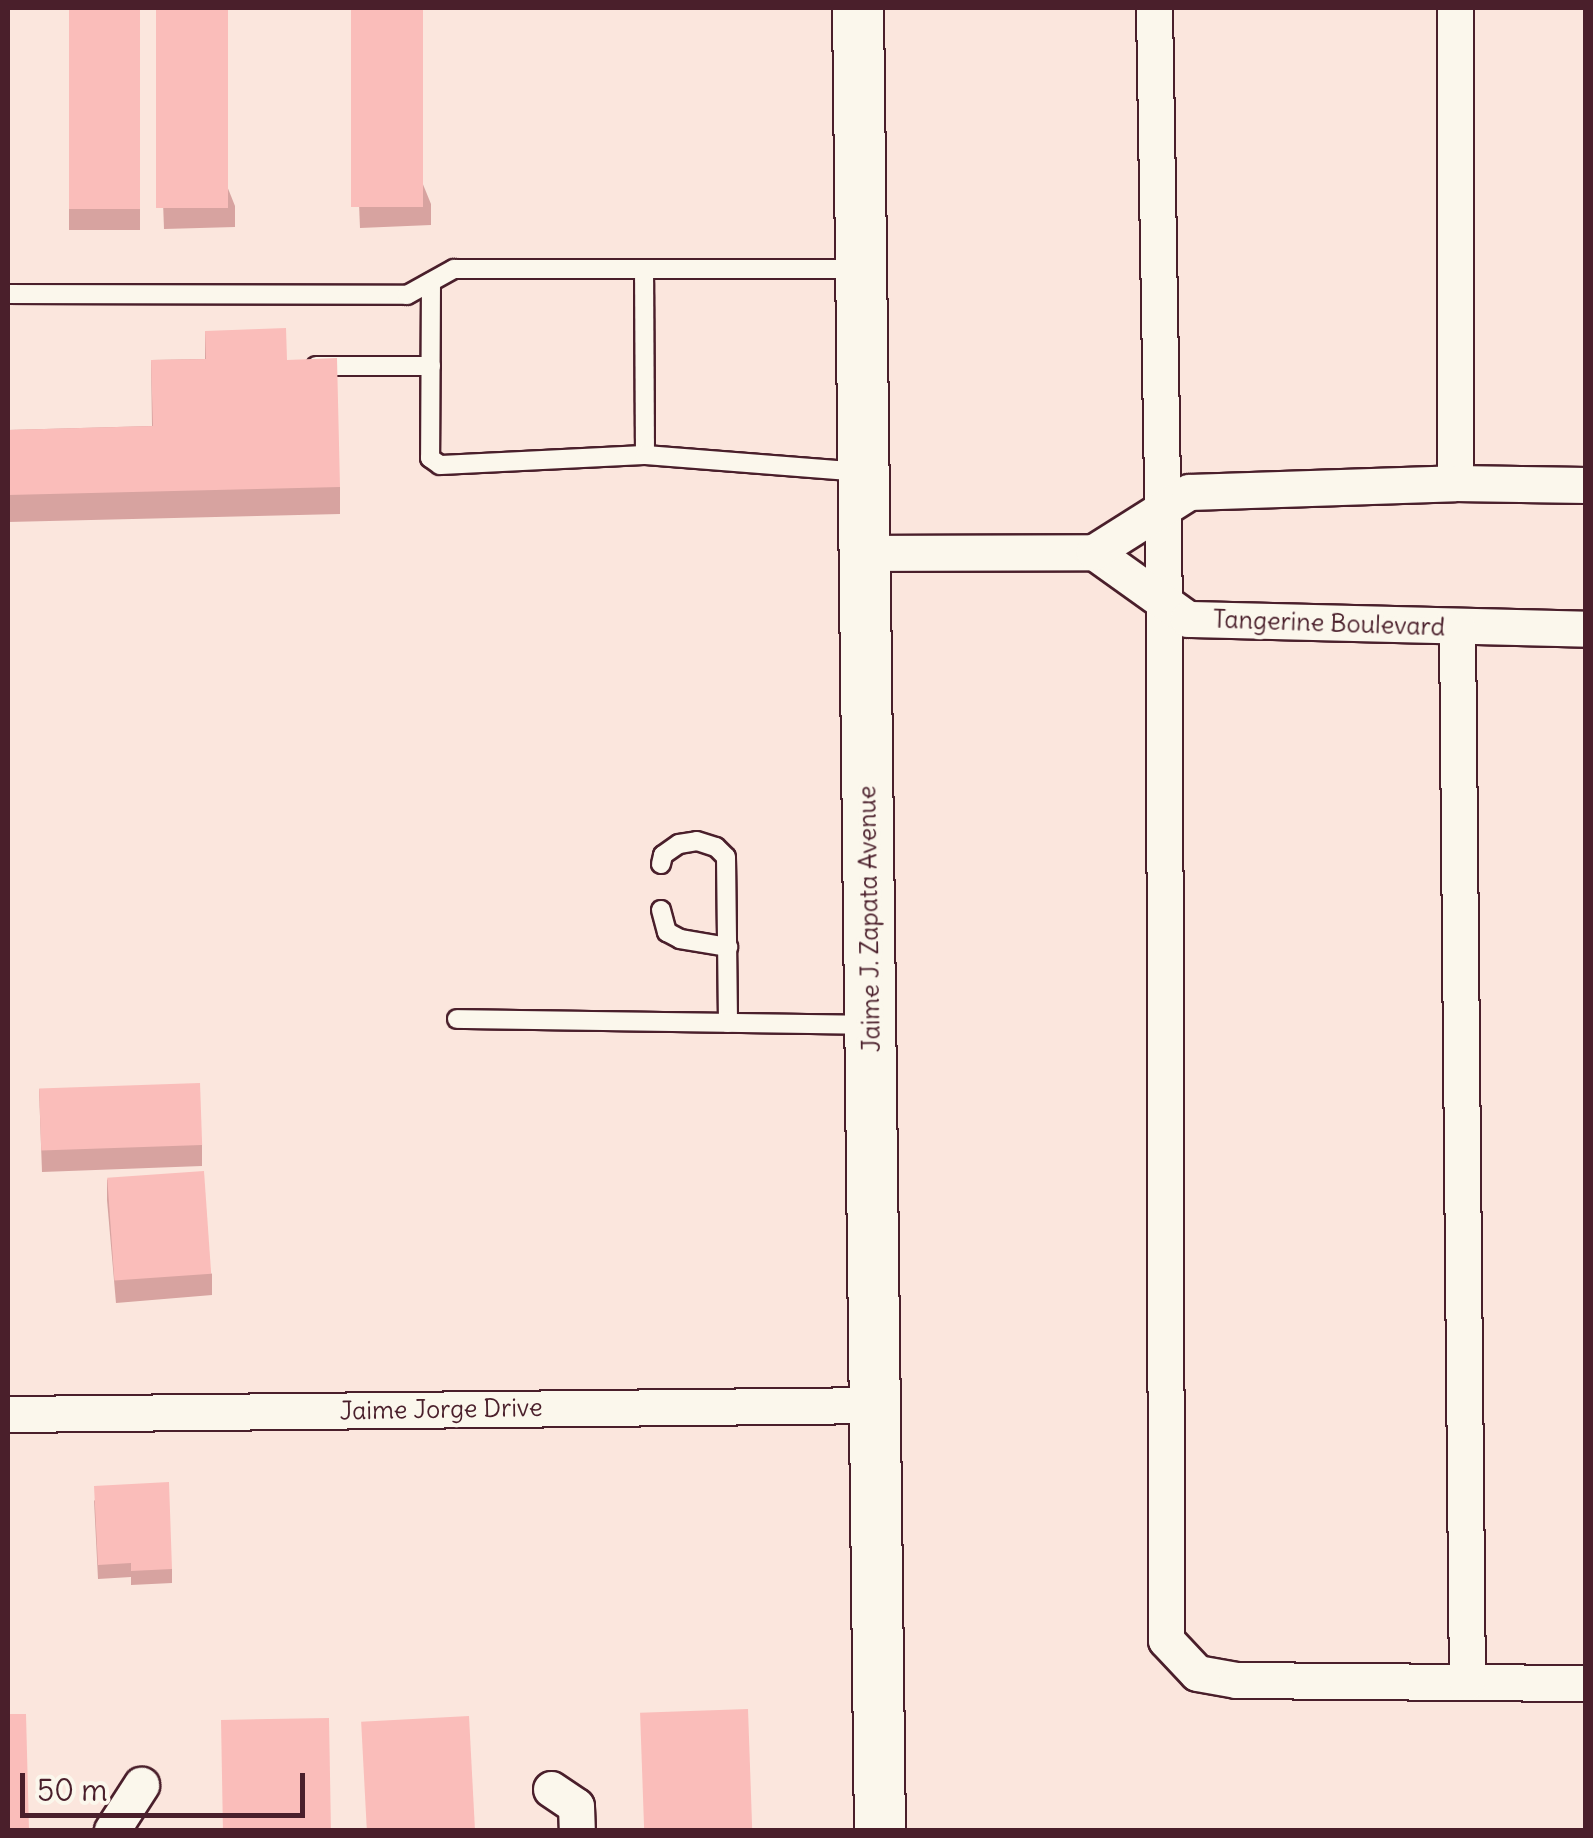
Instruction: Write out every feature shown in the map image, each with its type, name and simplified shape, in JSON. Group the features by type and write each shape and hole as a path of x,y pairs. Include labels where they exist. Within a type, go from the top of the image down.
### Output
{"street":[{"name":"Jaime J. Zapata Avenue","path":"858,8 880,1830"},
{"path":"1154,8 1164,604 1166,1640 1197,1673 1236,1680 1586,1683"},
{"path":"1454,8 1455,483"},
{"path":"864,553 1094,552 1188,492 1455,483 1586,485"},
{"name":"Tangerine Boulevard","path":"1094,552 1188,619 1586,628"},
{"path":"1457,627 1468,1682"},
{"name":"Jaime Jorge Drive","path":"8,1414 875,1405"},
{"path":"112,1830 141,1784"},
{"path":"551,1790 576,1806 578,1830"}],"lane":[{"path":"8,294 407,295 454,269 861,269"},
{"path":"644,269 645,455"},
{"path":"431,282 430,458 440,466 645,455 864,472"},
{"path":"310,366 430,366"},
{"path":"661,864 663,855 679,844 697,841 726,857 728,1023"},
{"path":"661,910 668,932 680,939 728,947"},
{"path":"457,1019 870,1026"}],"building":[{"path":"69,8 140,8 140,209 69,209"},
{"path":"156,8 228,8 228,208 156,208"},
{"path":"351,8 423,8 423,207 351,207"},
{"path":"286,328 287,360 337,358 340,487 8,495 8,430 153,426 151,360 206,359 205,331"},
{"path":"200,1083 202,1145 41,1151 39,1089"},
{"path":"204,1171 211,1274 114,1281 107,1178"},
{"path":"169,1482 172,1569 131,1571 131,1563 98,1565 94,1486"},
{"path":"748,1709 752,1830 644,1830 640,1713"},
{"path":"8,1714 26,1714 29,1830 8,1830"},
{"path":"469,1716 475,1830 367,1830 361,1722"},
{"path":"329,1718 331,1830 223,1830 221,1720"}]}
